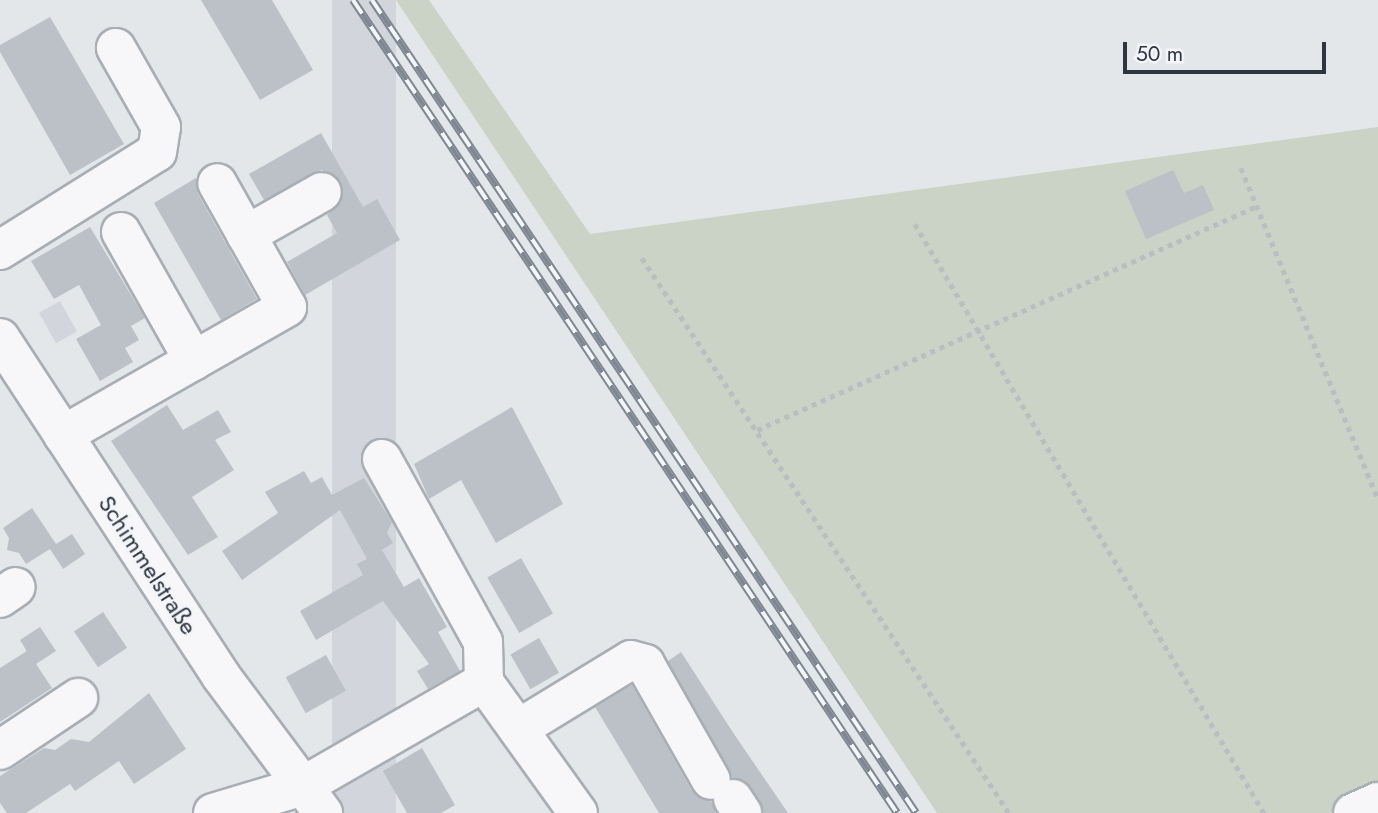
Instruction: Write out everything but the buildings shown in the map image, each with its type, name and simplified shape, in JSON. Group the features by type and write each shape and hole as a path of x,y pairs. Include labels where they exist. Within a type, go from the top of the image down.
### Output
{"street":[{"path":"0,250 157,152 161,127 116,48"},
{"path":"63,435 287,307 217,183"},
{"path":"246,235 322,192"},
{"path":"121,232 194,361"},
{"name":"Schimmelstraße","path":"0,338 221,676 313,800"},
{"path":"382,459 483,642 484,682 578,813"},
{"path":"518,729 631,660 645,664 729,797"},
{"path":"213,813 313,800 484,682"},
{"path":"0,750 78,698"},
{"path":"1353,813 1378,802"}],"path":[{"path":"1241,168 1378,498"},
{"path":"757,430 1257,206"},
{"path":"915,224 1264,813"},
{"path":"642,258 1009,813"}],"shaded area":[{"path":"332,0 396,0 396,813 332,813"},
{"path":"396,0 429,0 590,234 1378,127 1378,790 1329,813 937,813"},
{"path":"60,301 77,332 56,343 39,313"}],"railway":[{"path":"353,0 897,813"},
{"path":"372,0 916,813"}]}
